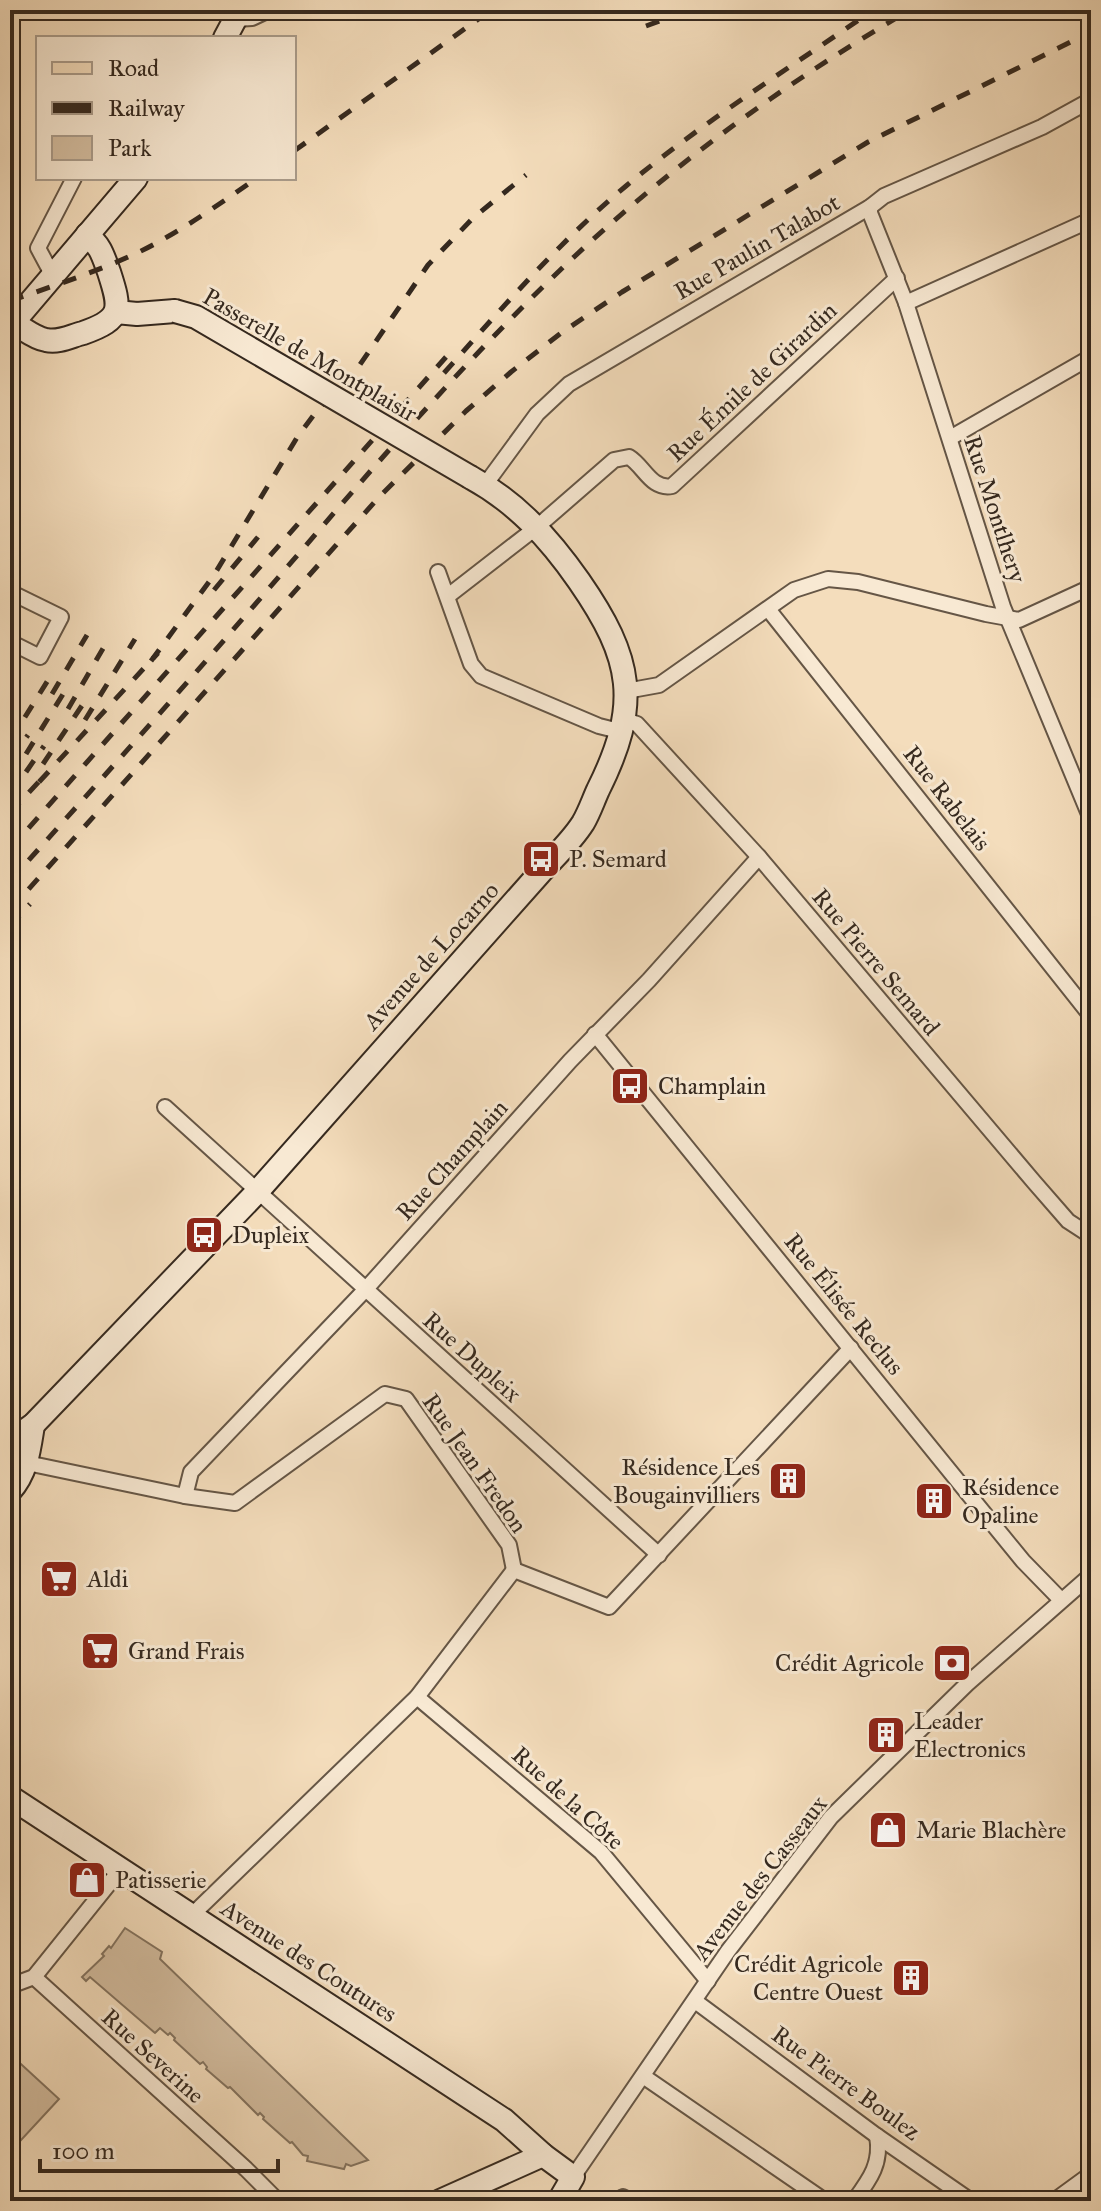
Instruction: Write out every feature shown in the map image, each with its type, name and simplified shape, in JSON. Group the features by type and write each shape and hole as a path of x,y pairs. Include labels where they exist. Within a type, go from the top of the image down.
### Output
{"main road":[{"path":"1087,2201 1091,2196"}],"street":[{"path":"234,22 269,10"},
{"name":"Rue Paulin Talabot","path":"478,481 537,414 569,384 884,196 1042,127 1091,100"},
{"path":"53,276 38,248 73,180"},
{"path":"87,235 100,245 117,296 112,320 104,326 48,341 11,324 53,276 87,235 134,180"},
{"name":"Rue Montlhery","path":"870,207 906,303 1008,620 1091,819"},
{"path":"906,303 1086,222 1091,230"},
{"name":"Rue Émile de Girardin","path":"448,596 621,457 635,460 654,483 672,486 897,278"},
{"name":"Passerelle de Montplaisir","path":"116,312 175,311 196,317 478,481"},
{"path":"950,438 1091,357"},
{"name":"Avenue de Locarno","path":"10,1441 33,1425 257,1192 582,824 616,754 624,726 626,691 620,655 609,628 561,555 514,505 478,481"},
{"path":"438,572 471,664 481,676 599,726 624,726"},
{"path":"626,691 659,685 794,590 810,583 828,579 858,582 1008,620 1032,616 1091,587"},
{"path":"10,592 61,617 40,657 10,642"},
{"name":"Rue Rabelais","path":"768,609 1091,1016"},
{"name":"Rue Pierre Semard","path":"624,726 637,724 759,857 1068,1221 1091,1236"},
{"path":"1077,785 1091,778"},
{"name":"Rue Champlain","path":"185,1496 191,1472 365,1290 759,857"},
{"name":"Rue Élisée Reclus","path":"595,1034 1008,1542 1061,1600"},
{"name":"Rue Dupleix","path":"165,1107 659,1555"},
{"path":"514,1570 609,1607 851,1348"},
{"name":"Rue Jean Fredon","path":"185,1496 235,1503 385,1394 406,1399 509,1545 514,1570 417,1697 191,1916"},
{"path":"10,1491 20,1480 18,1459 33,1425"},
{"path":"18,1459 185,1496"},
{"name":"Avenue des Casseaux","path":"573,2177 758,1909 831,1817 967,1684 1091,1575"},
{"name":"Rue de la Côte","path":"417,1697 601,1852 708,1981"},
{"name":"Avenue des Coutures","path":"10,1797 504,2120 573,2177"},
{"path":"10,1986 34,1977 120,1870"},
{"name":"Rue Severine","path":"34,1977 278,2201"},
{"name":"Rue Pierre Boulez","path":"695,2001 877,2136 971,2201"},
{"path":"643,2076 825,2201"},
{"path":"854,2201 875,2170 880,2153 877,2136"},
{"path":"440,2201 543,2155"},
{"path":"1054,2201 1091,2174"},
{"path":"559,2201 573,2177"}],"green space":[{"path":"125,1928 162,1952 160,1959 368,2160 351,2166 346,2164 344,2169 307,2161 308,2156 303,2155 260,2113 258,2115 230,2087 206,2069 203,2062 200,2064 170,2033 168,2035 160,2028 155,2033 90,1977 86,1981 82,1977 104,1956 102,1954 109,1946 111,1948"},
{"path":"10,2054 59,2099 10,2152"}],"railway":[{"path":"296,150 491,10"},
{"path":"646,26 690,10"},
{"path":"444,373 509,300 601,207 717,117 873,10"},
{"path":"10,881 411,425 542,288 588,244 703,148 825,62 910,10"},
{"path":"10,910 380,496 466,411 511,372 561,333 622,292 868,142 1091,32"},
{"path":"151,661 214,575 298,436 319,408 357,369 428,265 473,218 526,175"},
{"path":"10,301 137,253 184,227 254,180"},
{"path":"10,849 446,357"},
{"path":"214,590 258,537"},
{"path":"52,694 87,635"},
{"path":"68,709 109,638"},
{"path":"85,720 135,639"},
{"path":"39,782 158,653"},
{"path":"10,741 50,677"},
{"path":"26,754 68,686"},
{"path":"43,764 85,701"},
{"path":"10,760 28,735"},
{"path":"10,795 44,746"},
{"path":"10,813 45,775"},
{"path":"10,926 30,904"}],"place":[{"name":"P. Semard","path":"541,859"},
{"name":"Champlain","path":"630,1086"},
{"name":"Dupleix","path":"204,1235"},
{"name":"Résidence Les Bougainvilliers","path":"788,1481"},
{"name":"Résidence Opaline","path":"934,1501"},
{"name":"Aldi","path":"59,1579"},
{"name":"Grand Frais","path":"100,1651"},
{"name":"Crédit Agricole","path":"952,1663"},
{"name":"Leader Electronics","path":"886,1735"},
{"name":"Marie Blachère","path":"888,1830"},
{"name":"Patisserie","path":"87,1880"},
{"name":"Crédit Agricole Centre Ouest","path":"911,1978"}]}
